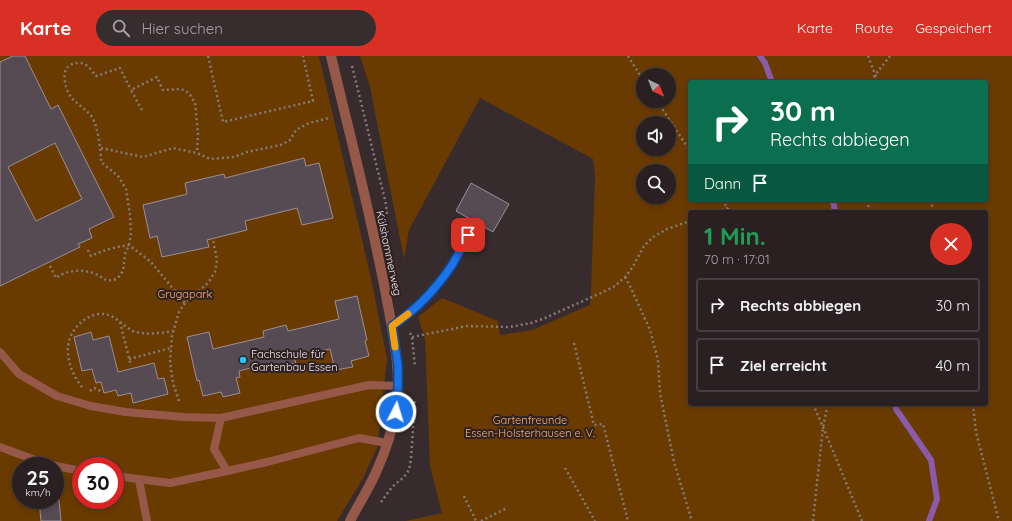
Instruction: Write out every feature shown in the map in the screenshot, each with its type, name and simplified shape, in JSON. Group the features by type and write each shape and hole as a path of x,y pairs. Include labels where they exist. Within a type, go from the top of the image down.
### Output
{"street":[{"name":"Külshammerweg","path":"331,56 379,259 398,365 396,412 387,443 377,472 350,521"}],"lane":[{"path":"392,326 429,295 452,265 468,235"},
{"path":"0,352 19,374 57,396 91,406 125,412 184,417 221,418 368,385 398,386"},
{"path":"221,418 214,449 227,471"},
{"path":"124,478 170,483 267,462 360,438 387,443"},
{"path":"0,447 46,464 72,469"},
{"path":"139,480 147,521"}],"path":[{"path":"208,56 222,122 313,101 303,56"},
{"path":"628,56 636,69"},
{"path":"868,56 877,80"},
{"path":"873,80 890,56"},
{"path":"50,266 56,278 65,273 79,270 95,273 105,280 111,281 117,279 123,271 125,254 129,245 131,233 126,189 118,176 101,162 100,148 92,117 68,94 65,84 65,73 67,67 73,64 82,63 96,76 120,68 142,110"},
{"path":"131,90 157,77 164,90 181,89 189,93 195,103 198,133 197,152"},
{"path":"662,108 688,148"},
{"path":"100,148 143,157 173,148 197,152 210,159 234,157 247,152 281,145 290,140 296,130 309,123 331,118"},
{"path":"722,210 728,208 724,202"},
{"path":"412,337 467,326 510,327 531,323 545,318 615,286 632,268 644,246 653,237 667,229 688,222"},
{"path":"184,417 173,383 170,363 173,331 179,312 185,303 208,284 215,272 217,260 213,240"},
{"path":"88,250 92,256 115,247 129,245 151,262 185,303"},
{"path":"625,277 650,330 658,360 660,393 674,462 692,521"},
{"path":"89,392 81,386 76,379 70,363 68,346 70,336 84,319 93,315 103,314 110,316 135,332 159,334 173,331"},
{"path":"120,322 131,366"},
{"path":"574,343 594,425 603,424 628,521"},
{"path":"129,359 171,348"},
{"path":"814,406 862,521"},
{"path":"813,521 823,427 828,406"},
{"path":"973,406 976,432 999,521"},
{"path":"565,468 595,521"},
{"path":"464,496 476,521"},
{"path":"481,521 507,508"}],"green space":[{"name":"Grugapark","path":"0,56 319,56 371,278 387,359 377,448 362,480 337,521 0,521"},
{"name":"Gartenfreunde Essen-Holsterhausen e. V.","path":"360,56 1012,56 1012,521 406,521 442,513 430,466 425,339 418,317 442,298 498,321 500,335 532,330 590,305 595,176 593,159 480,98 409,230 404,259 370,87"}],"building":[{"path":"13,56 25,56 51,109 58,105 114,217 89,229 92,238 78,244 80,247 0,286 0,62","holes":["55,143 82,199 36,221 8,167"]},
{"path":"304,158 306,166 319,163 333,218 302,225 297,208 245,221 247,230 207,240 209,247 162,257 157,236 150,238 143,205 187,194 185,183 224,174 225,178"},
{"path":"471,183 509,204 493,232 456,211"},
{"path":"357,296 369,356 351,361 353,367 335,370 330,349 294,357 296,363 272,368 270,363 239,371 240,377 236,378 240,393 223,397 221,392 203,396 199,380 197,381 187,337 209,332 213,349 264,337 263,331 286,325 288,331 339,319 335,301"},
{"path":"91,332 93,340 109,336 118,372 154,363 158,379 164,378 168,394 133,403 131,393 118,396 116,390 104,393 101,382 96,383 92,369 82,371 74,337"},
{"path":"40,509 60,509 61,521 41,521"}],"waterway":[{"path":"760,56 765,63 771,80"},
{"path":"833,202 835,210"},
{"path":"895,406 931,460 937,499 929,521"}],"slow traffic":[{"path":"395,347 392,326 408,314"}],"place":[{"name":"Fachschule für Gartenbau Essen","path":"243,360"}],"route":[{"path":"396,412 398,365 392,326 429,295 452,265 468,235"}]}
